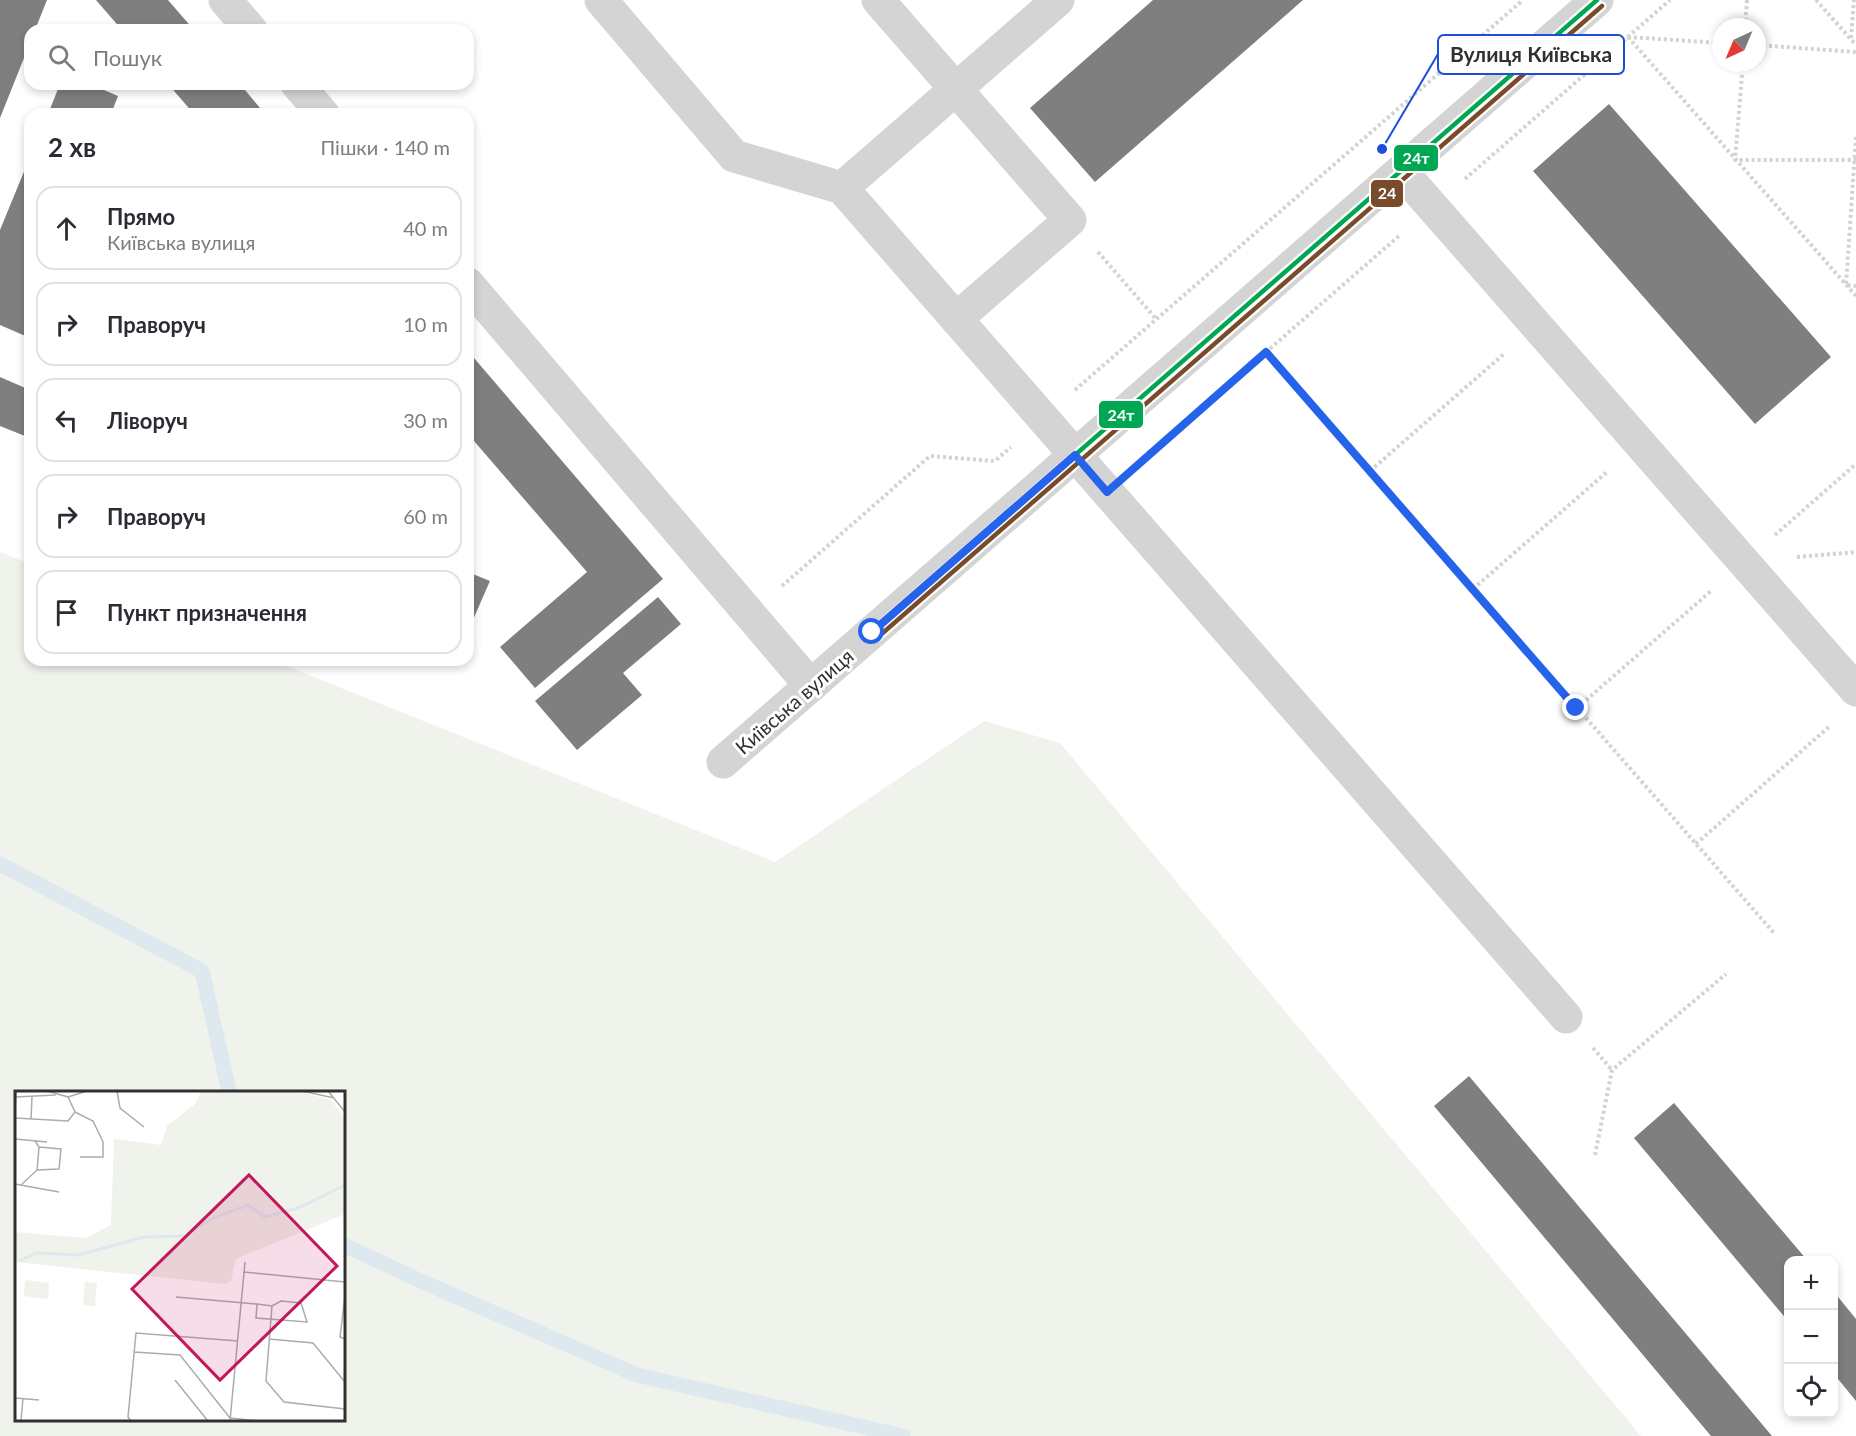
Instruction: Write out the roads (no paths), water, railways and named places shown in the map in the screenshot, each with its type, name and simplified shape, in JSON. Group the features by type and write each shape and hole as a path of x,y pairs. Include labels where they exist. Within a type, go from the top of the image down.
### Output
{"street":[{"path":"225,0 246,24"},
{"path":"601,0 734,156 842,188 1566,1017"},
{"path":"878,0 1070,220 956,319"},
{"path":"842,188 1058,0"},
{"name":"Київська вулиця","path":"723,762 1597,0"},
{"path":"302,90 318,108"},
{"path":"1401,171 1856,690"},
{"path":"474,291 811,686"}],"waterway":[{"path":"0,864 202,971 229,1091"},
{"path":"345,1245 637,1375 903,1436"}],"place":[{"name":"Вулиця Київська","path":"1382,149"}]}
